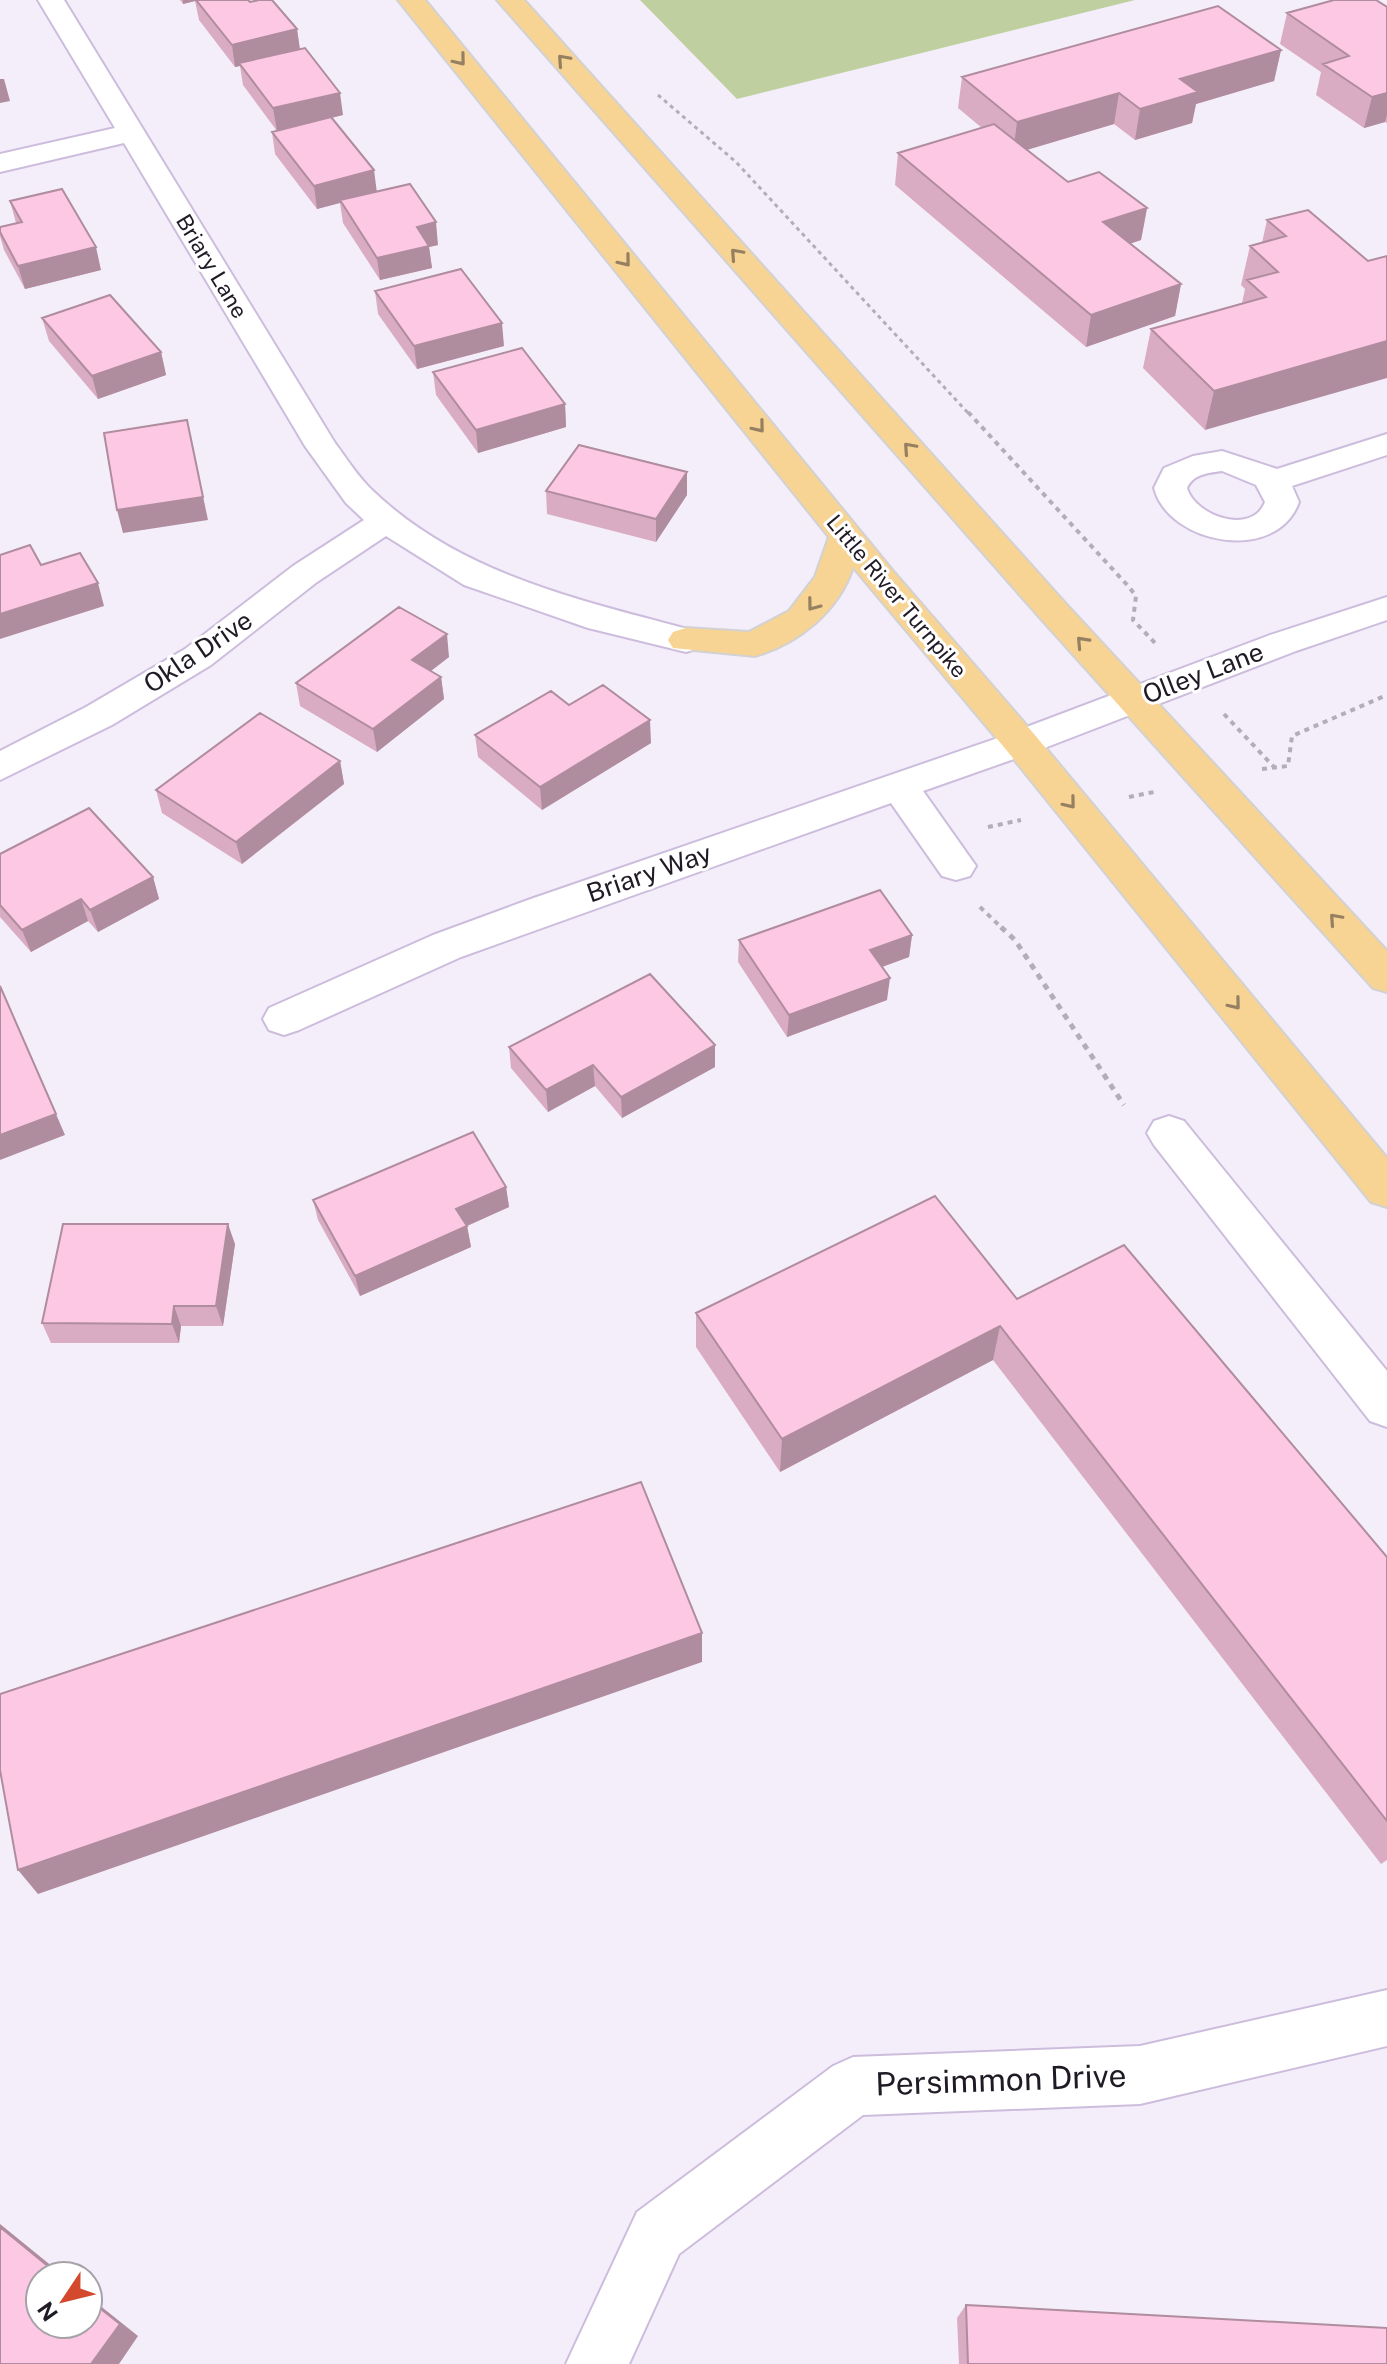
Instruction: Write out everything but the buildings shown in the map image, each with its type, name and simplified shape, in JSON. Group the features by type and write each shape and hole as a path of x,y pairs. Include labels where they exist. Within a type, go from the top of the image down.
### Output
{"main road":[{"name":"Little River Turnpike","path":"411,0 846,536 1021,743 1387,1189"},
{"path":"510,0 1044,601 1387,977"},
{"path":"686,640 755,644 802,619 832,579 846,536"}],"street":[{"name":"Briary Lane","path":"51,0 321,446 358,496 386,521 476,577 601,620 686,640"},
{"path":"0,163 132,133"},
{"path":"1272,481 1387,444"},
{"name":"Okla Drive","path":"0,767 99,716 198,657 305,574 386,521"},
{"name":"Olley Lane","path":"1021,743 1387,608"},
{"name":"Briary Way","path":"284,1019 447,946 1021,743"},
{"path":"899,786 956,866"},
{"path":"1169,1133 1387,1406"},
{"name":"Persimmon Drive","path":"597,2364 658,2233 853,2086 1140,2075 1387,2018"}],"path":[{"path":"655,92 736,162 1129,587 1136,596 1133,620"},
{"path":"984,827 1288,766 1288,746 1292,736 1387,695"},
{"path":"973,904 1007,929 1140,1127 1169,1133"}],"green space":[{"path":"640,0 1135,0 737,99"}]}
